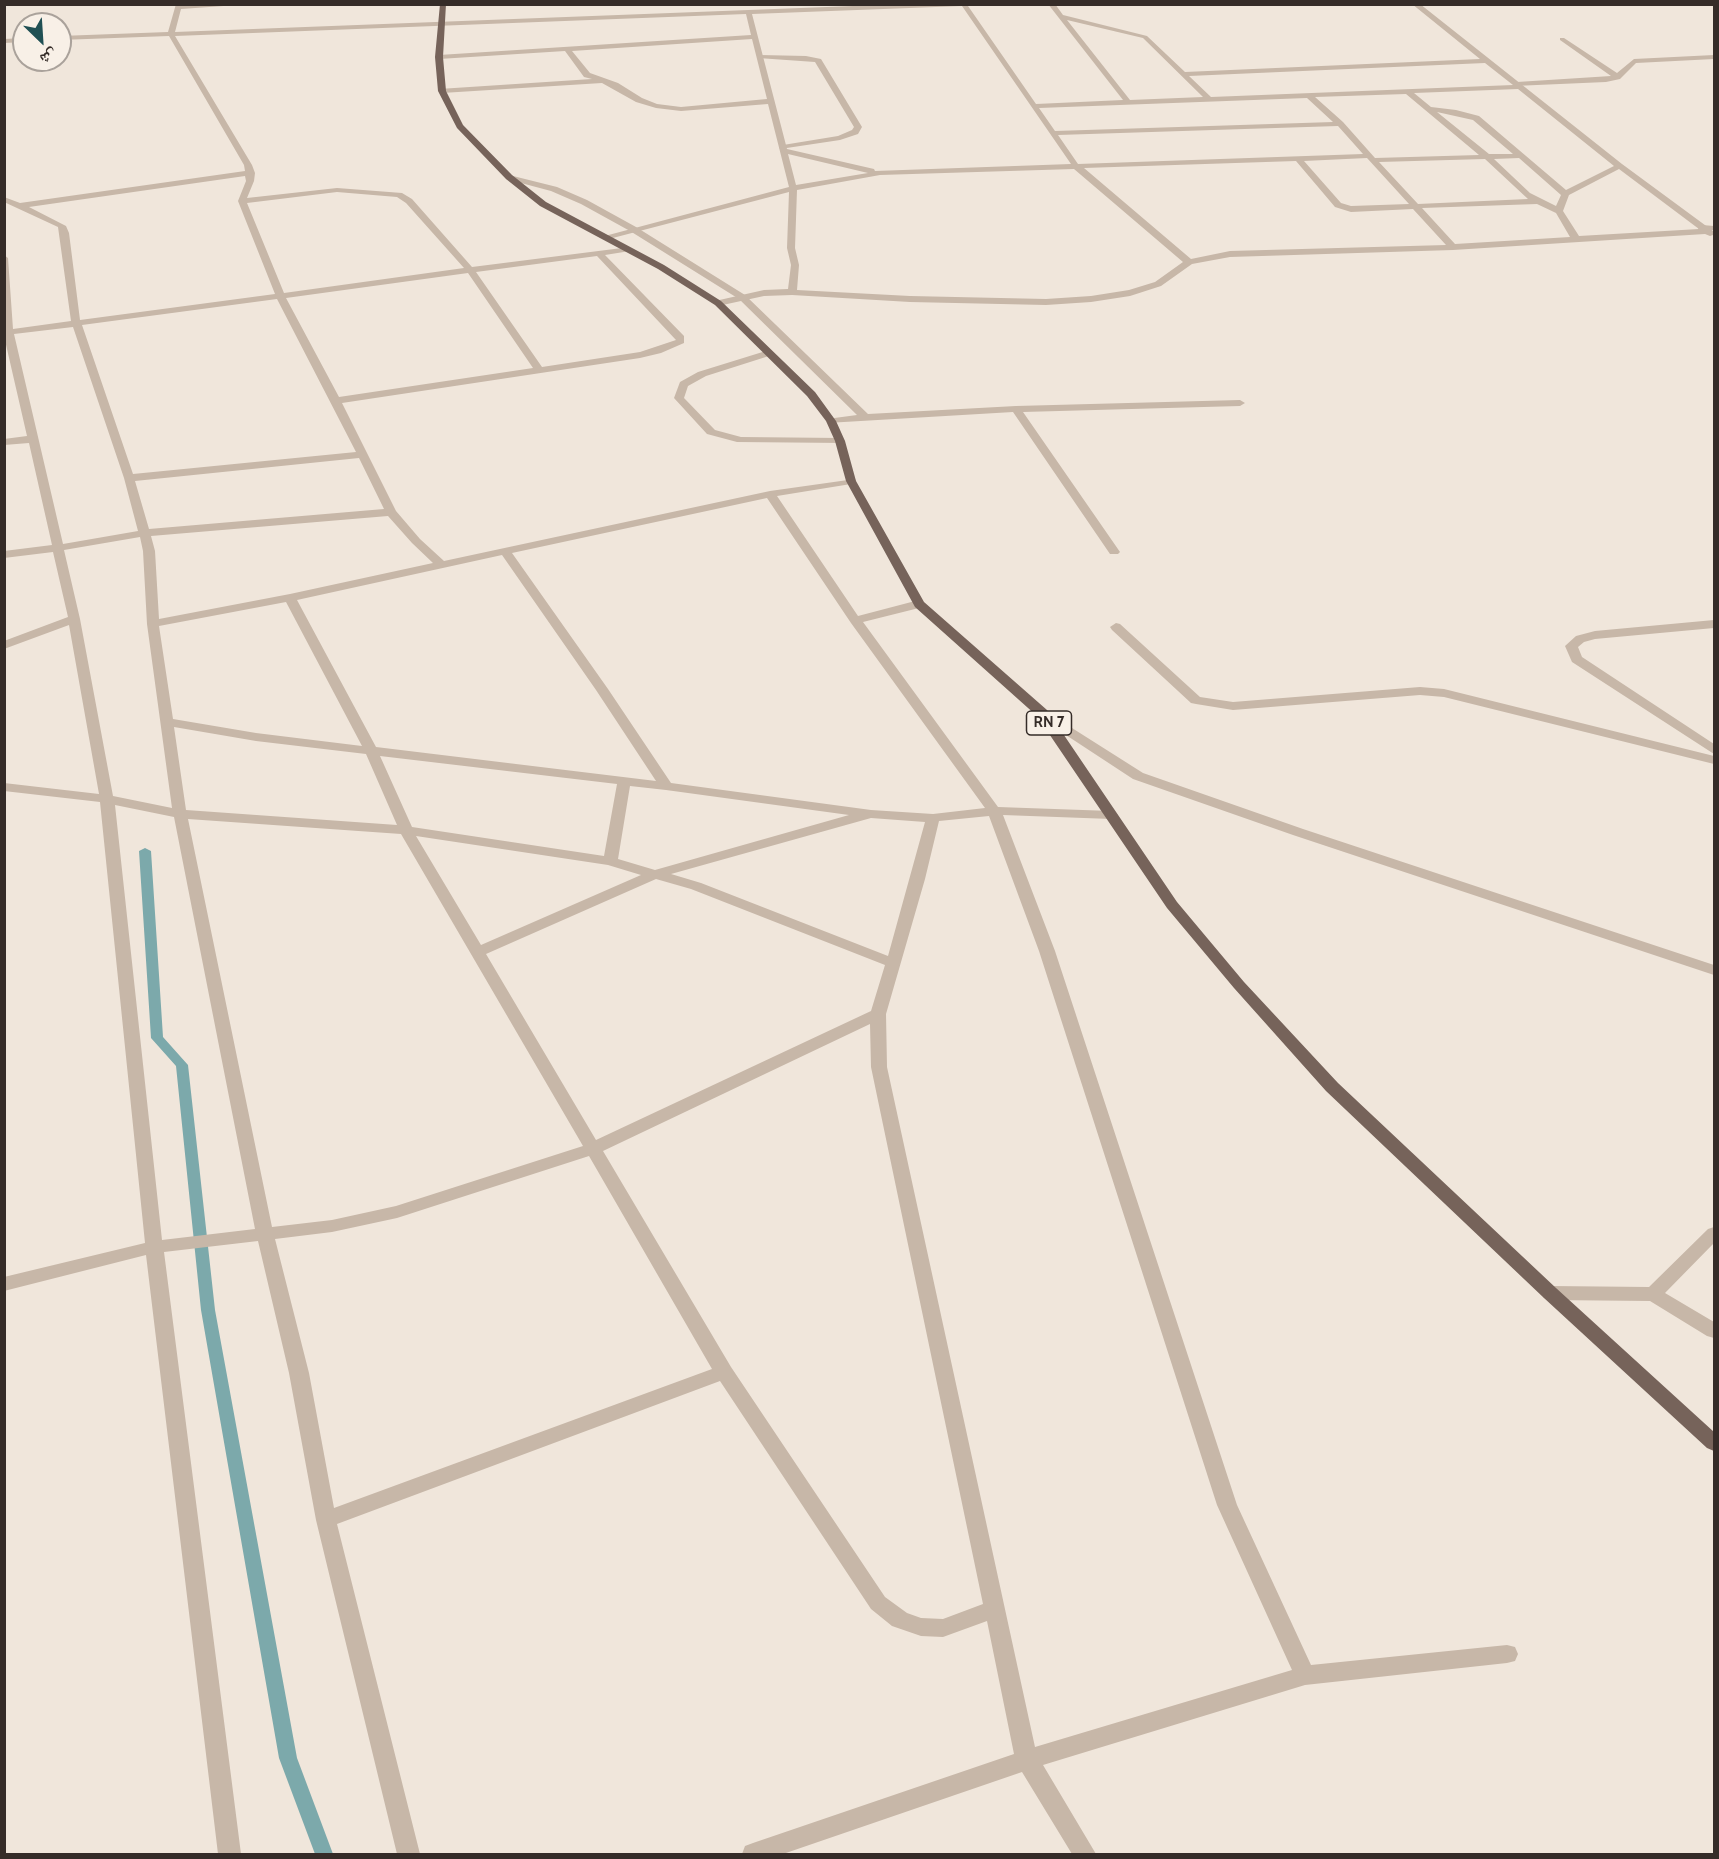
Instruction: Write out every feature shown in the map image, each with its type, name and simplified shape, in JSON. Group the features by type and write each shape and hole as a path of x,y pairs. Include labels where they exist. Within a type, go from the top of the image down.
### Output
{"main road":[{"name":"RN 7","path":"443,4 440,25 442,91 460,126 509,177 543,204 661,267 718,303 811,394 831,421 840,441 851,481 919,604 1042,713 1172,905 1239,985 1332,1087 1550,1293 1714,1443"}],"street":[{"path":"249,4 178,6 171,34 251,173 242,201 281,297 391,512 416,541 442,565"},
{"path":"693,4 695,15"},
{"path":"791,4 794,12"},
{"path":"72,38 971,4"},
{"path":"1051,4 1128,102"},
{"path":"1415,4 1619,166 1708,229 1714,237"},
{"path":"964,5 1076,166 1189,262"},
{"path":"749,14 793,188 791,248 795,265 792,292"},
{"path":"1060,16 1145,38 1209,99"},
{"path":"440,57 755,37"},
{"path":"1562,39 1617,77"},
{"path":"567,49 587,75 619,87 639,100 670,108 771,101"},
{"path":"760,57 818,60 858,127 855,132 840,138 784,149"},
{"path":"1034,106 1519,86 1606,80 1617,77 1634,61 1714,57"},
{"path":"1185,74 1487,61"},
{"path":"1301,69 1308,75"},
{"path":"442,91 603,81"},
{"path":"1323,88 1330,94"},
{"path":"1407,91 1537,201 1559,211 1576,239"},
{"path":"1308,95 1340,124 1453,247"},
{"path":"1430,109 1456,112 1476,118 1565,194"},
{"path":"1053,133 1340,124"},
{"path":"784,149 880,173"},
{"path":"605,237 793,188 880,173 1298,158 1520,156"},
{"path":"1298,158 1338,205 1345,208 1363,210 1537,201"},
{"path":"1559,211 1565,194 1619,166"},
{"path":"4,207 251,173"},
{"path":"509,177 554,189 633,229 742,297 865,417"},
{"path":"242,201 329,190 399,195 409,201 470,270 539,369"},
{"path":"5,201 55,222 62,226 65,233 76,322 129,478 149,551 153,624 180,814 265,1235 299,1373 326,1520 408,1854"},
{"path":"718,303 764,293 792,292 910,299 1046,302 1091,299 1130,293 1158,284 1189,262 1230,254 1453,247 1708,229"},
{"path":"7,333 627,249"},
{"path":"336,401 640,355 658,351 681,341 679,336 599,253"},
{"path":"4,258 7,333 74,619 107,799 154,1247 229,1854"},
{"path":"769,353 702,374 684,384 679,398 711,432 741,440 840,441"},
{"path":"831,421 1016,409 1240,403"},
{"path":"1016,409 1114,552"},
{"path":"4,442 32,439"},
{"path":"129,478 362,454"},
{"path":"153,624 290,598 770,494 851,481"},
{"path":"770,494 855,620 994,810 1047,951 1227,1505 1305,1675"},
{"path":"4,555 144,533 391,512"},
{"path":"505,551 602,689 666,786"},
{"path":"290,598 371,750 406,830 724,1372 878,1603 900,1620 921,1627 943,1628 995,1609"},
{"path":"855,620 919,604"},
{"path":"4,645 74,619"},
{"path":"1714,624 1595,635 1580,639 1571,646 1576,659 1714,750"},
{"path":"1116,627 1196,700 1233,706 1420,690 1444,693 1714,760"},
{"path":"1042,713 1138,776 1298,832 1714,970"},
{"path":"167,723 256,737 666,786 871,814 933,818 994,810 1111,815"},
{"path":"610,861 624,782"},
{"path":"4,787 107,799 180,814 406,830 610,861 696,886 893,963"},
{"path":"478,952 655,874 871,814"},
{"path":"933,818 918,879 878,1014 879,1067 1028,1760 1085,1854"},
{"path":"4,1284 154,1247 332,1226 397,1212 492,1183 594,1148 878,1014"},
{"path":"1653,1293 1714,1233"},
{"path":"1550,1293 1653,1293 1714,1331"},
{"path":"326,1520 724,1372"},
{"path":"753,1854 1028,1760 1305,1675 1507,1654"}],"waterway":[{"path":"145,851 157,1038 182,1065 208,1310 288,1758 324,1854"}]}
